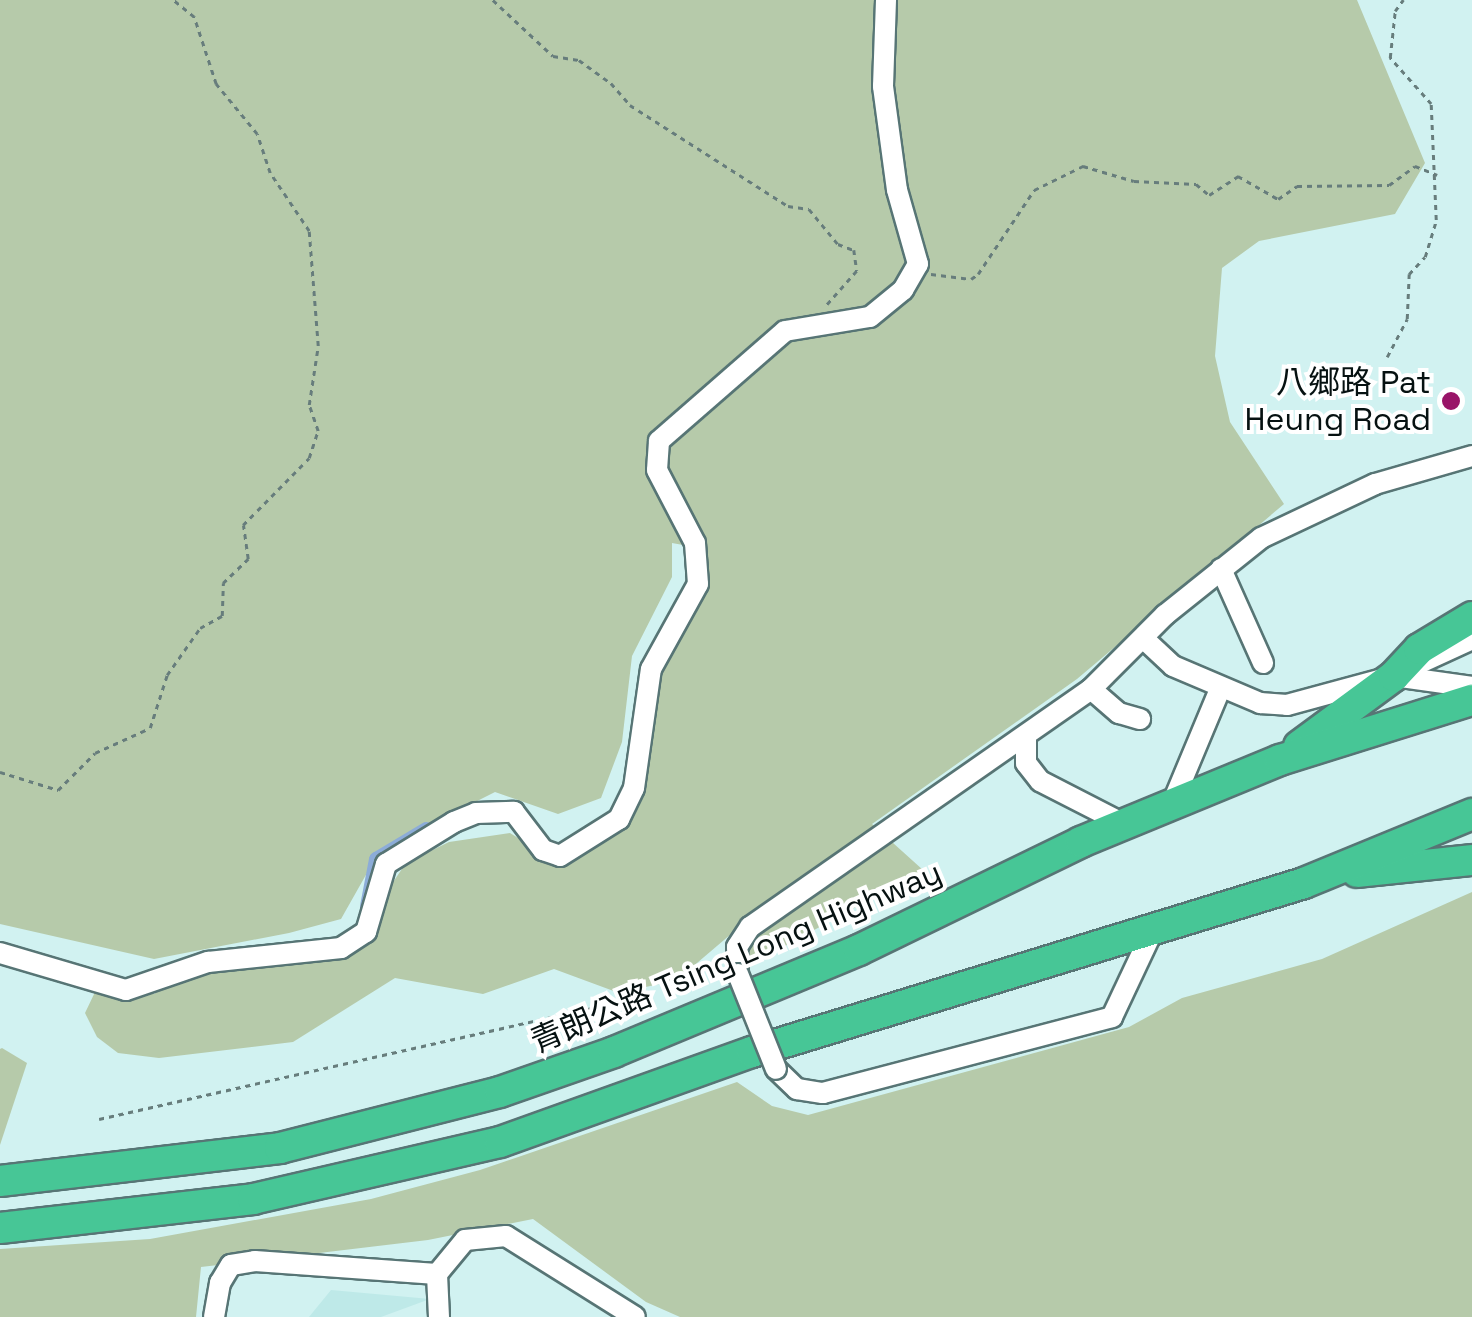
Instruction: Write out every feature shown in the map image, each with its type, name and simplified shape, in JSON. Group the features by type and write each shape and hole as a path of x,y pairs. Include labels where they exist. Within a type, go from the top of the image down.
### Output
{"highway":[{"path":"1280,760 1394,676 1419,649 1472,617"},
{"name":"青朗公路 Tsing Long Highway","path":"0,1181 126,1171 280,1148 500,1092 614,1052 859,950 1124,824 1280,760 1472,700"},
{"path":"0,1228 139,1216 376,1174 500,1142 752,1052 1324,876 1472,814"},
{"path":"1324,876 1472,860"}],"street":[{"path":"0,953 126,990 143,988 208,962 351,946 366,932 386,864 476,813 514,812 551,854 568,855 630,802 651,669 698,584 695,543 657,470 659,440 785,331 870,317 914,273 918,264 897,190 883,86 886,0"},
{"path":"1152,932 1112,1017 823,1092 798,1089 776,1070 738,974 737,947 758,920 1091,689 1221,569 1314,508 1432,466 1472,456"},
{"path":"1221,569 1263,664"},
{"path":"1143,638 1174,666 1220,690 1286,704 1394,676 1472,639"},
{"path":"1394,676 1472,687"},
{"path":"1091,689 1120,713 1140,718"},
{"path":"1172,804 1220,690"},
{"path":"1026,735 1026,762 1040,781 1124,824"},
{"path":"439,1317 437,1274 465,1240 506,1236 635,1317"},
{"path":"214,1317 231,1266 255,1261 437,1274"}],"path":[{"path":"0,772 58,790 95,753 150,728 167,674 200,628 222,616 223,583 248,559 243,525 308,458 318,431 309,404 318,362 309,231 270,172 257,134 216,84 194,17 173,0"},
{"path":"493,0 554,56 578,60 612,82 630,105 788,206 809,209 838,244 854,250 857,271 830,296 828,311"},
{"path":"1387,357 1407,319 1409,274 1425,257 1436,220 1432,104 1390,58 1395,11 1403,0"},
{"path":"914,273 971,279 1034,190 1083,166 1134,181 1196,184 1209,195 1238,176 1278,198 1297,186 1389,185 1415,166 1436,175"},
{"path":"99,1119 596,1007"}],"shaded area":[{"path":"331,1290 430,1299 381,1317 309,1317"}],"green space":[{"path":"0,0 1357,0 1425,163 1395,214 1259,241 1222,268 1215,356 1230,422 1284,504 1077,679 872,824 923,870 749,966 744,923 677,980 619,993 554,969 483,994 395,978 293,1042 159,1058 118,1053 97,1037 85,1013 96,990 154,994 187,972 343,956 406,863 449,842 510,833 555,861 636,800 658,661 700,597 708,574 705,549 672,543 672,577 632,656 622,742 601,798 558,814 495,792 380,850 341,919 289,933 154,959 0,924"},
{"path":"1472,892 1472,1317 680,1317 646,1302 533,1219 428,1240 201,1267 196,1317 0,1317 0,1249 150,1239 371,1199 480,1170 737,1082 772,1106 808,1115 1129,1027 1182,998 1322,959"},
{"path":"0,1049 27,1063 0,1145"}],"waterway":[{"path":"367,906 376,859 426,829"}],"place":[{"name":"八鄉路 Pat Heung Road","path":"1451,401"}]}
